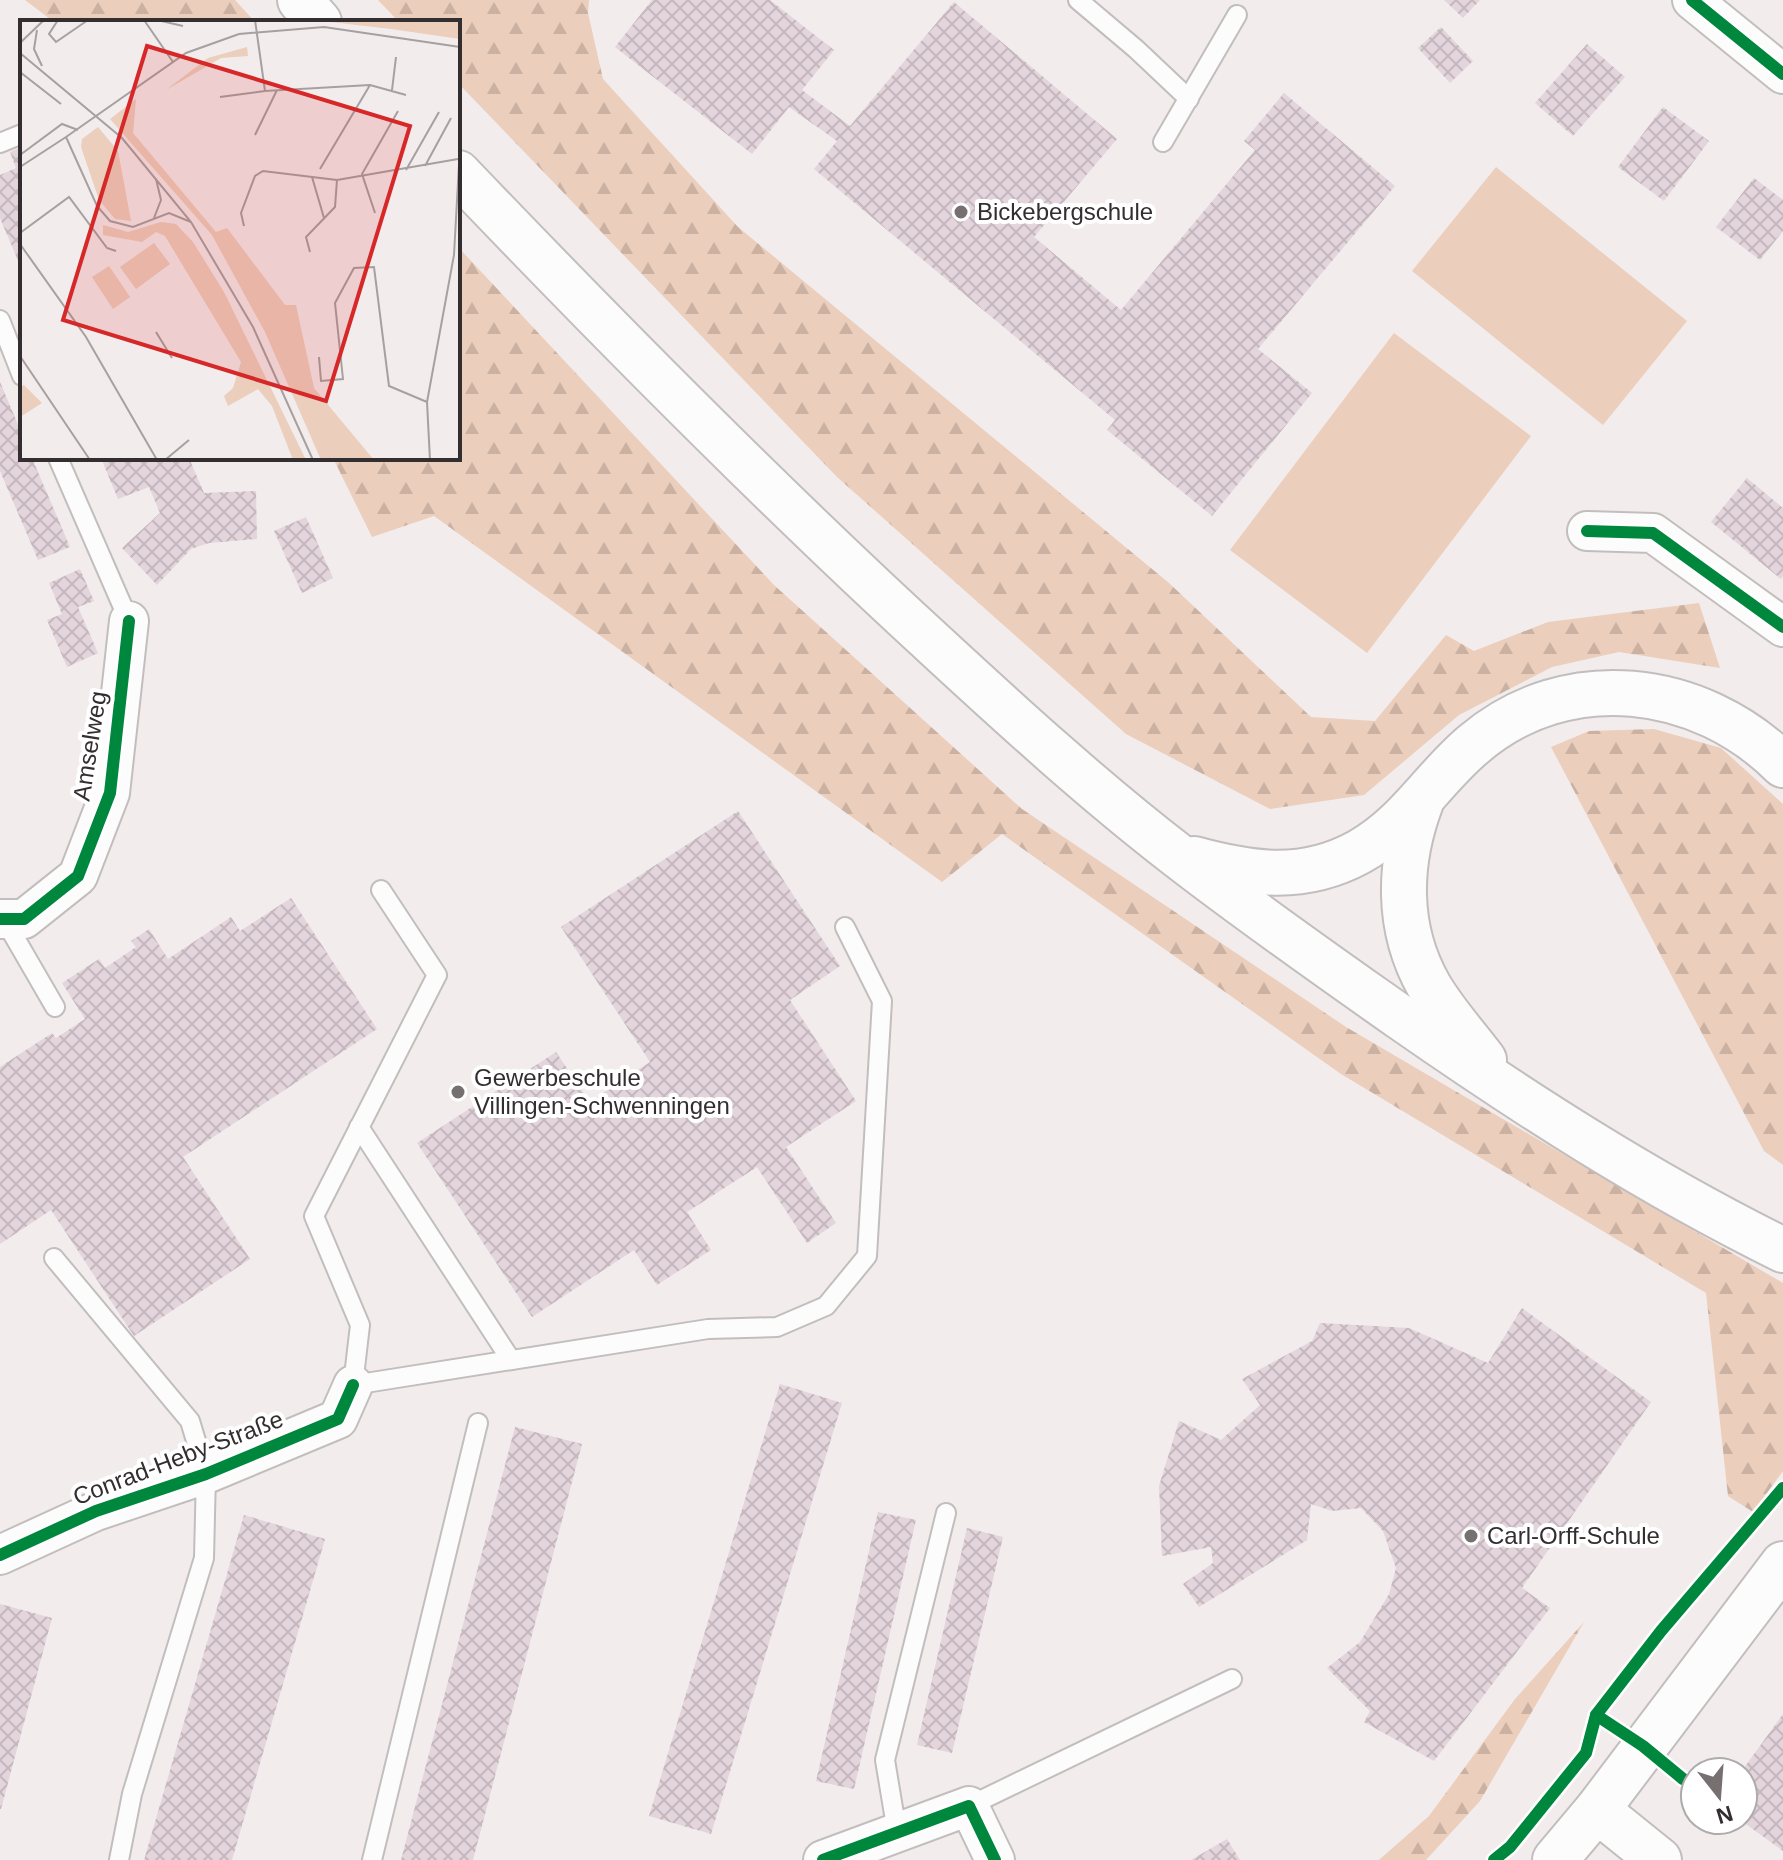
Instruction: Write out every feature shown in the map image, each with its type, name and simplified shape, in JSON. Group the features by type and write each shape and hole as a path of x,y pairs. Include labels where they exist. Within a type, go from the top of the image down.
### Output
{"main road":[{"path":"300,0 317,20"},
{"path":"460,175 693,414 884,599 1034,737 1176,854 1333,970 1507,1091 1639,1171 1783,1250"},
{"path":"1176,854 1240,871 1270,874 1330,864 1358,853 1392,829 1475,742 1502,724 1551,703 1592,695 1624,693 1656,696 1701,709 1742,730 1783,765"},
{"path":"1422,800 1410,832 1403,865 1403,900 1416,959 1429,987 1507,1091"},
{"path":"1555,1860 1597,1810 1783,1564"},
{"path":"1597,1810 1659,1860"}],"street":[{"path":"1692,0 1783,74"},
{"path":"1587,531 1653,533 1783,627"},
{"name":"Amselweg","path":"2,919 24,919 78,876 110,793 129,621"},
{"name":"Conrad-Heby-Straße","path":"0,1555 96,1511 206,1474 338,1419 353,1385"},
{"path":"823,1860 969,1806 995,1860"}],"lane":[{"path":"1078,0 1189,99"},
{"path":"1163,142 1237,15"},
{"path":"0,143 20,135"},
{"path":"0,320 20,371"},
{"path":"59,460 129,621"},
{"path":"381,890 437,975 314,1216 360,1325 353,1385 708,1329 777,1327 826,1306 867,1256 882,1001 845,927"},
{"path":"2,919 55,1007"},
{"path":"359,1127 511,1360"},
{"path":"54,1258 190,1421 206,1474 204,1558 132,1794 119,1860"},
{"path":"372,1860 478,1423"},
{"path":"897,1832 885,1760 946,1513"},
{"path":"969,1806 1232,1679"}],"green space":[{"path":"25,0 235,0 253,20 51,20"},
{"path":"378,0 589,0 588,13 603,79 738,227 1169,583 1311,717 1375,721 1446,635 1474,651 1548,622 1699,603 1720,668 1619,652 1552,667 1459,715 1364,795 1270,809 1126,734 837,477 460,85 460,20 397,20"},
{"path":"1496,167 1687,321 1603,425 1412,271"},
{"path":"460,249 774,585 1022,809 1346,1027 1783,1283 1783,1471 1753,1512 1728,1496 1706,1293 1341,1074 1002,834 942,882 434,516 372,537 334,460 460,460"},
{"path":"1394,333 1531,436 1367,653 1230,550"},
{"path":"1654,729 1721,748 1783,804 1783,1165 1764,1151 1551,747 1589,731"},
{"path":"1584,1622 1480,1801 1426,1860 1379,1860 1429,1816 1515,1699"}],"building":[{"name":"Bickebergschule","path":"652,0 770,0 834,50 802,90 850,126 954,2 1117,139 1034,237 1121,310 1255,150 1244,141 1284,93 1395,186 1258,349 1312,393 1212,516 1107,430 1115,420 814,169 837,141 789,107 752,154 615,47"},
{"path":"1444,0 1480,0 1463,18"},
{"path":"1441,27 1473,61 1450,83 1418,48"},
{"path":"1587,44 1625,77 1573,136 1535,103"},
{"path":"1663,107 1709,141 1664,201 1618,167"},
{"path":"20,148 20,265 0,218 0,175 16,168 10,152"},
{"path":"1754,178 1783,200 1783,231 1760,260 1716,227"},
{"path":"0,382 20,429 20,460 33,460 70,547 38,560 0,471"},
{"path":"102,460 190,460 204,493 256,491 257,539 209,543 191,549 157,585 122,548 160,513 149,487 118,499"},
{"path":"1747,478 1783,508 1781,579 1711,522"},
{"path":"306,517 333,578 302,593 274,531"},
{"path":"80,569 94,601 78,607 98,653 67,667 47,620 62,614 49,583"},
{"path":"738,811 840,966 790,1000 856,1101 786,1147 836,1223 807,1243 757,1167 687,1212 711,1250 657,1285 634,1250 532,1317 417,1143 556,1052 590,1102 650,1062 561,927"},
{"path":"291,898 377,1029 183,1157 250,1259 134,1336 51,1210 0,1244 0,1067 52,1033 56,1038 85,1019 62,983 99,959 105,968 136,947 131,941 149,929 168,959 231,917 240,931"},
{"name":"Carl-Orff-Schule","path":"1522,1308 1651,1402 1522,1588 1550,1608 1434,1761 1364,1722 1370,1711 1327,1668 1360,1642 1389,1594 1396,1568 1383,1531 1361,1508 1332,1511 1311,1504 1307,1540 1199,1607 1183,1584 1213,1563 1211,1547 1162,1556 1159,1486 1179,1421 1221,1440 1260,1405 1242,1379 1312,1341 1320,1323 1409,1328 1488,1363"},
{"path":"780,1384 842,1403 711,1834 649,1816"},
{"path":"515,1427 582,1444 473,1860 401,1860"},
{"path":"878,1512 916,1520 854,1789 816,1781"},
{"path":"244,1515 325,1539 232,1860 144,1860"},
{"path":"967,1528 1003,1537 952,1753 917,1745"},
{"path":"0,1604 52,1618 1,1809 0,1809"},
{"path":"1783,1714 1783,1851 1759,1834 1759,1756 1753,1756"},
{"path":"1227,1839 1240,1860 1191,1860"}],"cycle path":[{"path":"1692,0 1783,74"},
{"path":"1587,531 1653,533 1783,627"},
{"path":"0,919 24,919 78,876 110,793 129,621"},
{"path":"0,1555 96,1511 206,1474 338,1419 353,1385"},
{"path":"1494,1860 1510,1847 1586,1753 1596,1715 1661,1631 1783,1488"},
{"path":"1596,1715 1643,1746 1679,1776"},
{"path":"823,1860 969,1806 995,1860"}],"place":[{"name":"Bickebergschule","path":"961,212"},
{"name":"Gewerbeschule Villingen-Schwenningen","path":"458,1092"},
{"name":"Carl-Orff-Schule","path":"1471,1536"}]}
